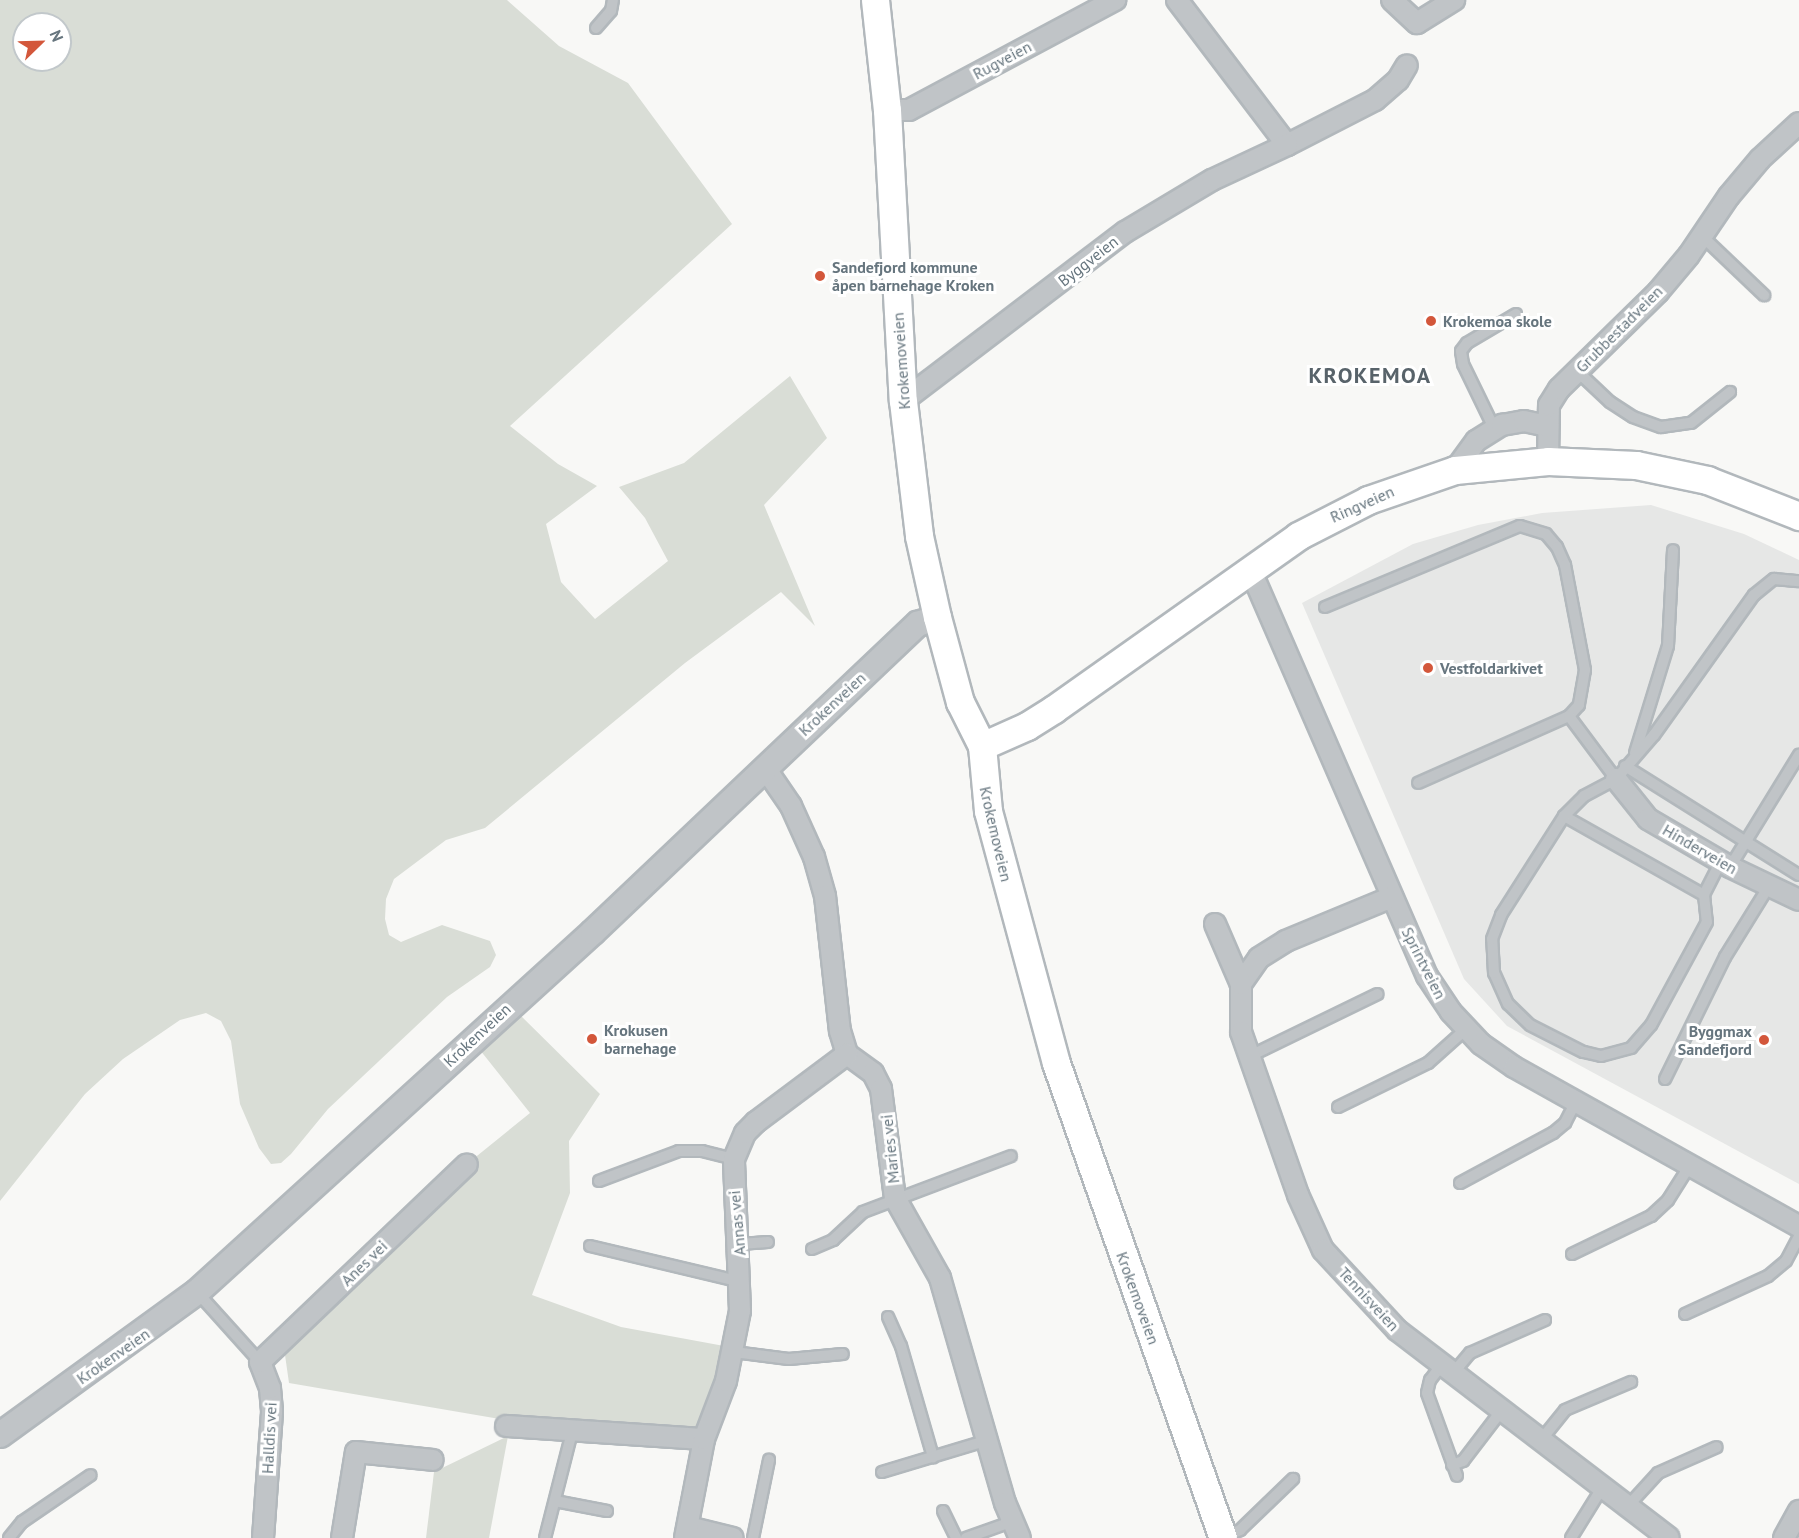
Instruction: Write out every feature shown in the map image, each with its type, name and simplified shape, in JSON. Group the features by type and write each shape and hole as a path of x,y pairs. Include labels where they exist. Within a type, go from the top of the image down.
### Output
{"main road":[{"name":"Krokemoveien","path":"875,0 887,110 903,402 919,536 937,617 960,702 982,746 988,811 1056,1063 1223,1538"},
{"name":"Ringveien","path":"982,746 1017,731 1054,709 1250,569 1331,517 1408,484 1455,470 1548,461 1636,465 1684,473 1731,487 1799,516"}],"street":[{"name":"Rugveien","path":"887,110 909,110 1115,0"},
{"path":"1177,0 1287,145"},
{"path":"1392,0 1417,23 1454,0"},
{"name":"Byggveien","path":"903,402 1125,232 1212,180 1375,100 1398,80 1407,65"},
{"name":"Grubbestadveien","path":"1548,461 1549,405 1577,371 1658,292 1760,159 1798,126"},
{"path":"1455,470 1476,441 1513,421 1548,426"},
{"name":"Sprintveien","path":"1250,569 1427,976 1466,1029 1514,1067 1799,1226"},
{"name":"Krokenveien","path":"0,1435 100,1366 197,1292 592,932 918,624 937,617"},
{"path":"765,768 791,806 814,857 825,896 840,1031 848,1054"},
{"name":"Hinderveien","path":"1621,773 1648,819 1725,864 1799,900"},
{"path":"1240,984 1259,958 1286,941 1392,897"},
{"name":"Tennisveien","path":"1215,924 1240,984 1238,1008 1248,1057 1298,1195 1323,1250 1397,1330 1449,1367 1669,1538"},
{"name":"Annas vei","path":"733,1538 687,1532 704,1439 721,1398 734,1352 741,1282 734,1159 745,1133 756,1122 848,1054"},
{"name":"Maries vei","path":"848,1054 873,1073 880,1089 895,1198 940,1278 1015,1530"},
{"name":"Anes vei","path":"260,1362 467,1164"},
{"name":"Halldis vei","path":"260,1362 270,1388 272,1411 263,1538"},
{"path":"506,1426 704,1439"},
{"path":"342,1538 356,1452 433,1460"},
{"path":"1784,1538 1799,1511"}],"lane":[{"path":"596,28 611,11 613,0"},
{"path":"1702,236 1764,295"},
{"path":"1494,430 1462,364 1461,351 1467,343 1516,314"},
{"path":"1577,371 1610,402 1633,417 1661,427 1691,423 1730,392"},
{"path":"1325,607 1520,526 1536,529 1557,547 1564,565 1585,670 1579,705 1569,716 1418,783"},
{"path":"1635,753 1668,646 1673,550"},
{"path":"1799,581 1774,579 1754,595 1654,735 1635,753 1621,773 1584,796 1564,816 1501,915 1492,939 1494,973 1508,1004 1530,1025 1583,1052 1601,1056 1631,1048 1651,1026 1707,922 1704,895 1725,864 1745,842 1799,755"},
{"path":"1569,716 1621,773 1799,875"},
{"path":"1564,816 1704,895"},
{"path":"1665,1079 1725,957 1769,886"},
{"path":"1248,1057 1378,994"},
{"path":"1338,1107 1428,1063 1466,1029"},
{"path":"1460,1183 1553,1133 1565,1123 1576,1101"},
{"path":"599,1181 679,1151 702,1151 734,1159"},
{"path":"812,1249 833,1240 857,1216 895,1198 1011,1156"},
{"path":"1572,1254 1651,1216 1668,1200 1690,1165"},
{"path":"1685,1314 1768,1276 1786,1261 1799,1237"},
{"path":"740,1244 768,1242"},
{"path":"590,1246 741,1282"},
{"name":"Halldis vei","path":"197,1292 260,1362"},
{"path":"888,1317 901,1346 933,1457"},
{"path":"1457,1476 1426,1393 1430,1380 1470,1353 1545,1320"},
{"path":"734,1352 789,1359 843,1354"},
{"path":"1541,1440 1565,1410 1631,1382"},
{"path":"1452,1465 1463,1461 1502,1410"},
{"path":"545,1538 572,1432"},
{"path":"882,1472 988,1440"},
{"path":"1627,1507 1658,1473 1717,1448"},
{"path":"753,1538 769,1460"},
{"path":"9,1538 22,1522 91,1475"},
{"path":"1223,1538 1240,1530 1293,1479"},
{"path":"1572,1538 1602,1488"},
{"path":"555,1501 608,1511"},
{"path":"943,1511 956,1538"},
{"path":"966,1538 1015,1530"}],"shaded area":[{"path":"0,0 507,0 559,46 628,83 732,224 510,426 558,464 597,486 546,524 561,582 595,619 668,561 645,518 619,487 684,463 790,376 827,438 764,505 815,626 781,592 685,663 485,828 446,840 394,879 386,899 385,919 389,935 401,942 442,925 490,941 496,955 490,967 447,997 328,1109 281,1163 271,1164 259,1148 240,1104 231,1041 221,1021 206,1013 180,1020 123,1059 85,1094 0,1201"},
{"path":"1651,505 1744,534 1799,560 1799,1184 1507,1026 1464,979 1302,603 1413,544 1478,525 1542,513"},
{"path":"515,1010 600,1094 569,1141 570,1193 532,1295 621,1327 735,1348 704,1439 594,1435 289,1383 283,1341 467,1164 530,1113 476,1045"},
{"path":"508,1436 489,1538 426,1538 434,1472"}],"place":[{"name":"Sandefjord kommune åpen barnehage Kroken","path":"820,276"},
{"name":"Krokemoa skole","path":"1431,321"},
{"name":"Vestfoldarkivet","path":"1428,668"},
{"name":"Krokusen barnehage","path":"592,1039"},
{"name":"Byggmax Sandefjord","path":"1764,1040"}],"district":[{"name":"KROKEMOA","path":"1370,376"}]}
